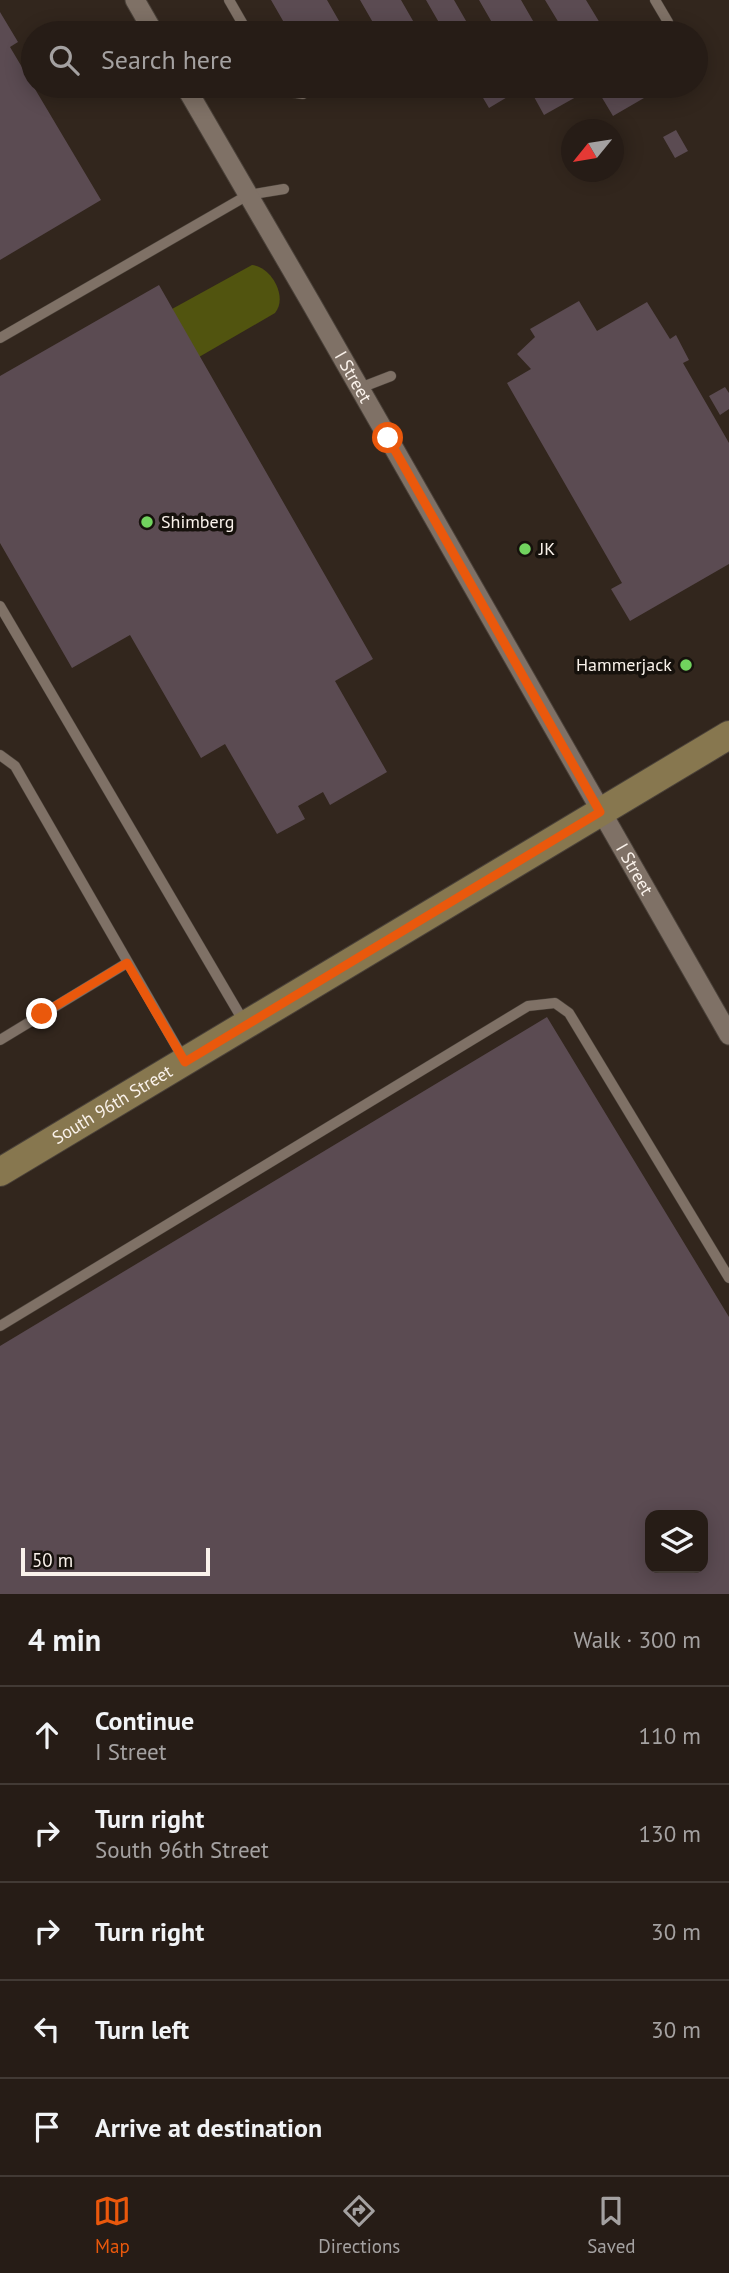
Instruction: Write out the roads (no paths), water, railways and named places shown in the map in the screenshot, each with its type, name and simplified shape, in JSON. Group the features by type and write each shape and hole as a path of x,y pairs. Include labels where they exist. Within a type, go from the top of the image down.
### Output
{"street":[{"path":"135,0 147,21"},
{"name":"I Street","path":"191,98 360,388 729,1035"},
{"name":"South 96th Street","path":"0,1172 729,735"}],"lane":[{"path":"229,0 241,21"},
{"path":"655,0 667,21"},
{"path":"0,338 248,195 284,189"},
{"path":"360,388 391,376"},
{"path":"0,606 246,1025"},
{"path":"0,755 15,766 185,1062"},
{"path":"0,1040 127,963"},
{"path":"0,1326 528,1006 555,1003 569,1013 729,1278"}],"place":[{"name":"Shimberg","path":"147,522"},
{"name":"JK","path":"525,549"},
{"name":"Hammerjack","path":"686,665"}]}
